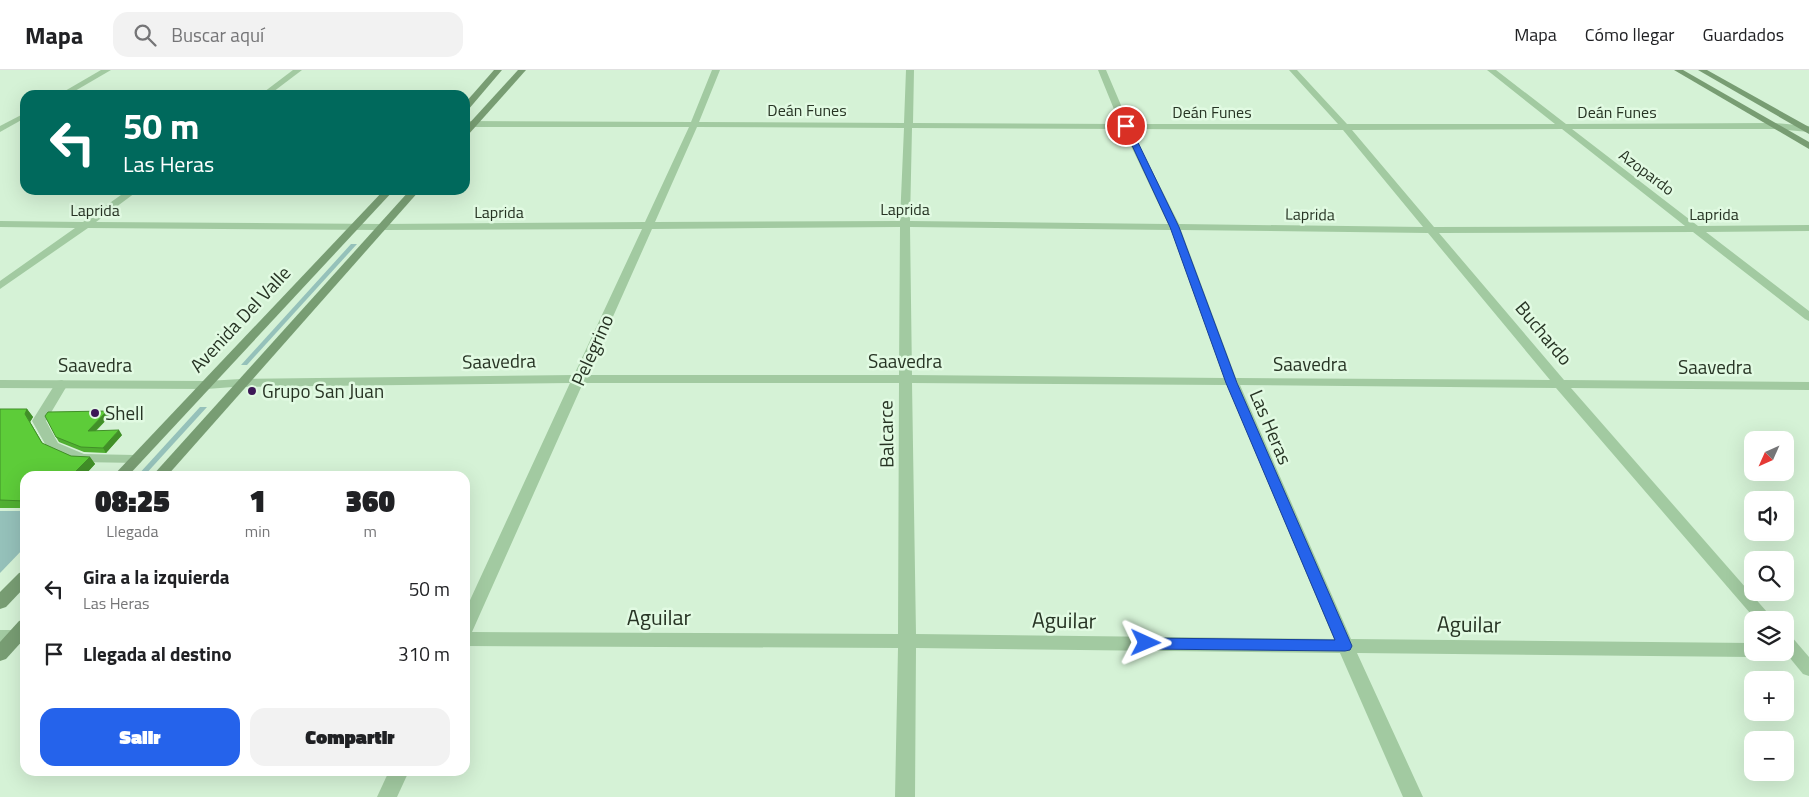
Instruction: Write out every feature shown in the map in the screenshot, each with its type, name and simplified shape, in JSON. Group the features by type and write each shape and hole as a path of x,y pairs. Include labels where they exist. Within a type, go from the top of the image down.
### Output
{"main road":[{"path":"470,102 498,70"},
{"path":"470,123 522,70"},
{"path":"1678,70 1809,146"},
{"path":"1702,70 1808,130"},
{"name":"Avenida Del Valle","path":"125,471 384,195"},
{"path":"162,471 411,195"},
{"path":"0,603 20,581"},
{"path":"0,654 16,634"}],"street":[{"path":"71,90 107,70"},
{"path":"271,90 298,70"},
{"name":"Pelegrino","path":"470,618 694,125 716,70"},
{"name":"Balcarce","path":"905,797 907,641 904,224 910,70"},
{"name":"Las Heras","path":"1102,70 1126,126 1175,227 1232,383 1345,646 1413,797"},
{"name":"Buchardo","path":"1293,70 1345,127 1560,384 1758,611"},
{"name":"Azopardo","path":"1491,70 1563,128 1697,229 1809,317"},
{"path":"0,129 20,118"},
{"path":"0,123 20,123"},
{"name":"Deán Funes","path":"470,124 1563,128 1775,126 1808,130"},
{"path":"0,286 127,195"},
{"name":"Laprida","path":"0,224 383,227 904,224 1432,230 1809,228"},
{"name":"Saavedra","path":"0,384 207,385 579,379 904,379 1809,386"},
{"path":"62,384 39,421 53,446 82,458 135,460"},
{"name":"Aguilar","path":"470,639 907,641 1744,650"},
{"path":"1794,649 1809,669"},
{"path":"387,797 397,776"}],"shaded area":[{"path":"351,244 357,244 247,365 241,365"},
{"path":"200,407 207,407 149,471 142,471"},
{"path":"0,511 20,511 20,552 0,573"}],"building":[{"path":"0,409 27,409 25,414 42,443 71,456 90,457 76,471 20,471 20,501 0,500"},
{"path":"107,411 88,431 119,430 103,448 81,447 56,437 45,416 48,412"}],"place":[{"name":"Grupo San Juan","path":"252,391"},
{"name":"Shell","path":"95,413"}],"route":[{"path":"1126,126 1175,227 1232,383 1345,646 1146,643"}]}
